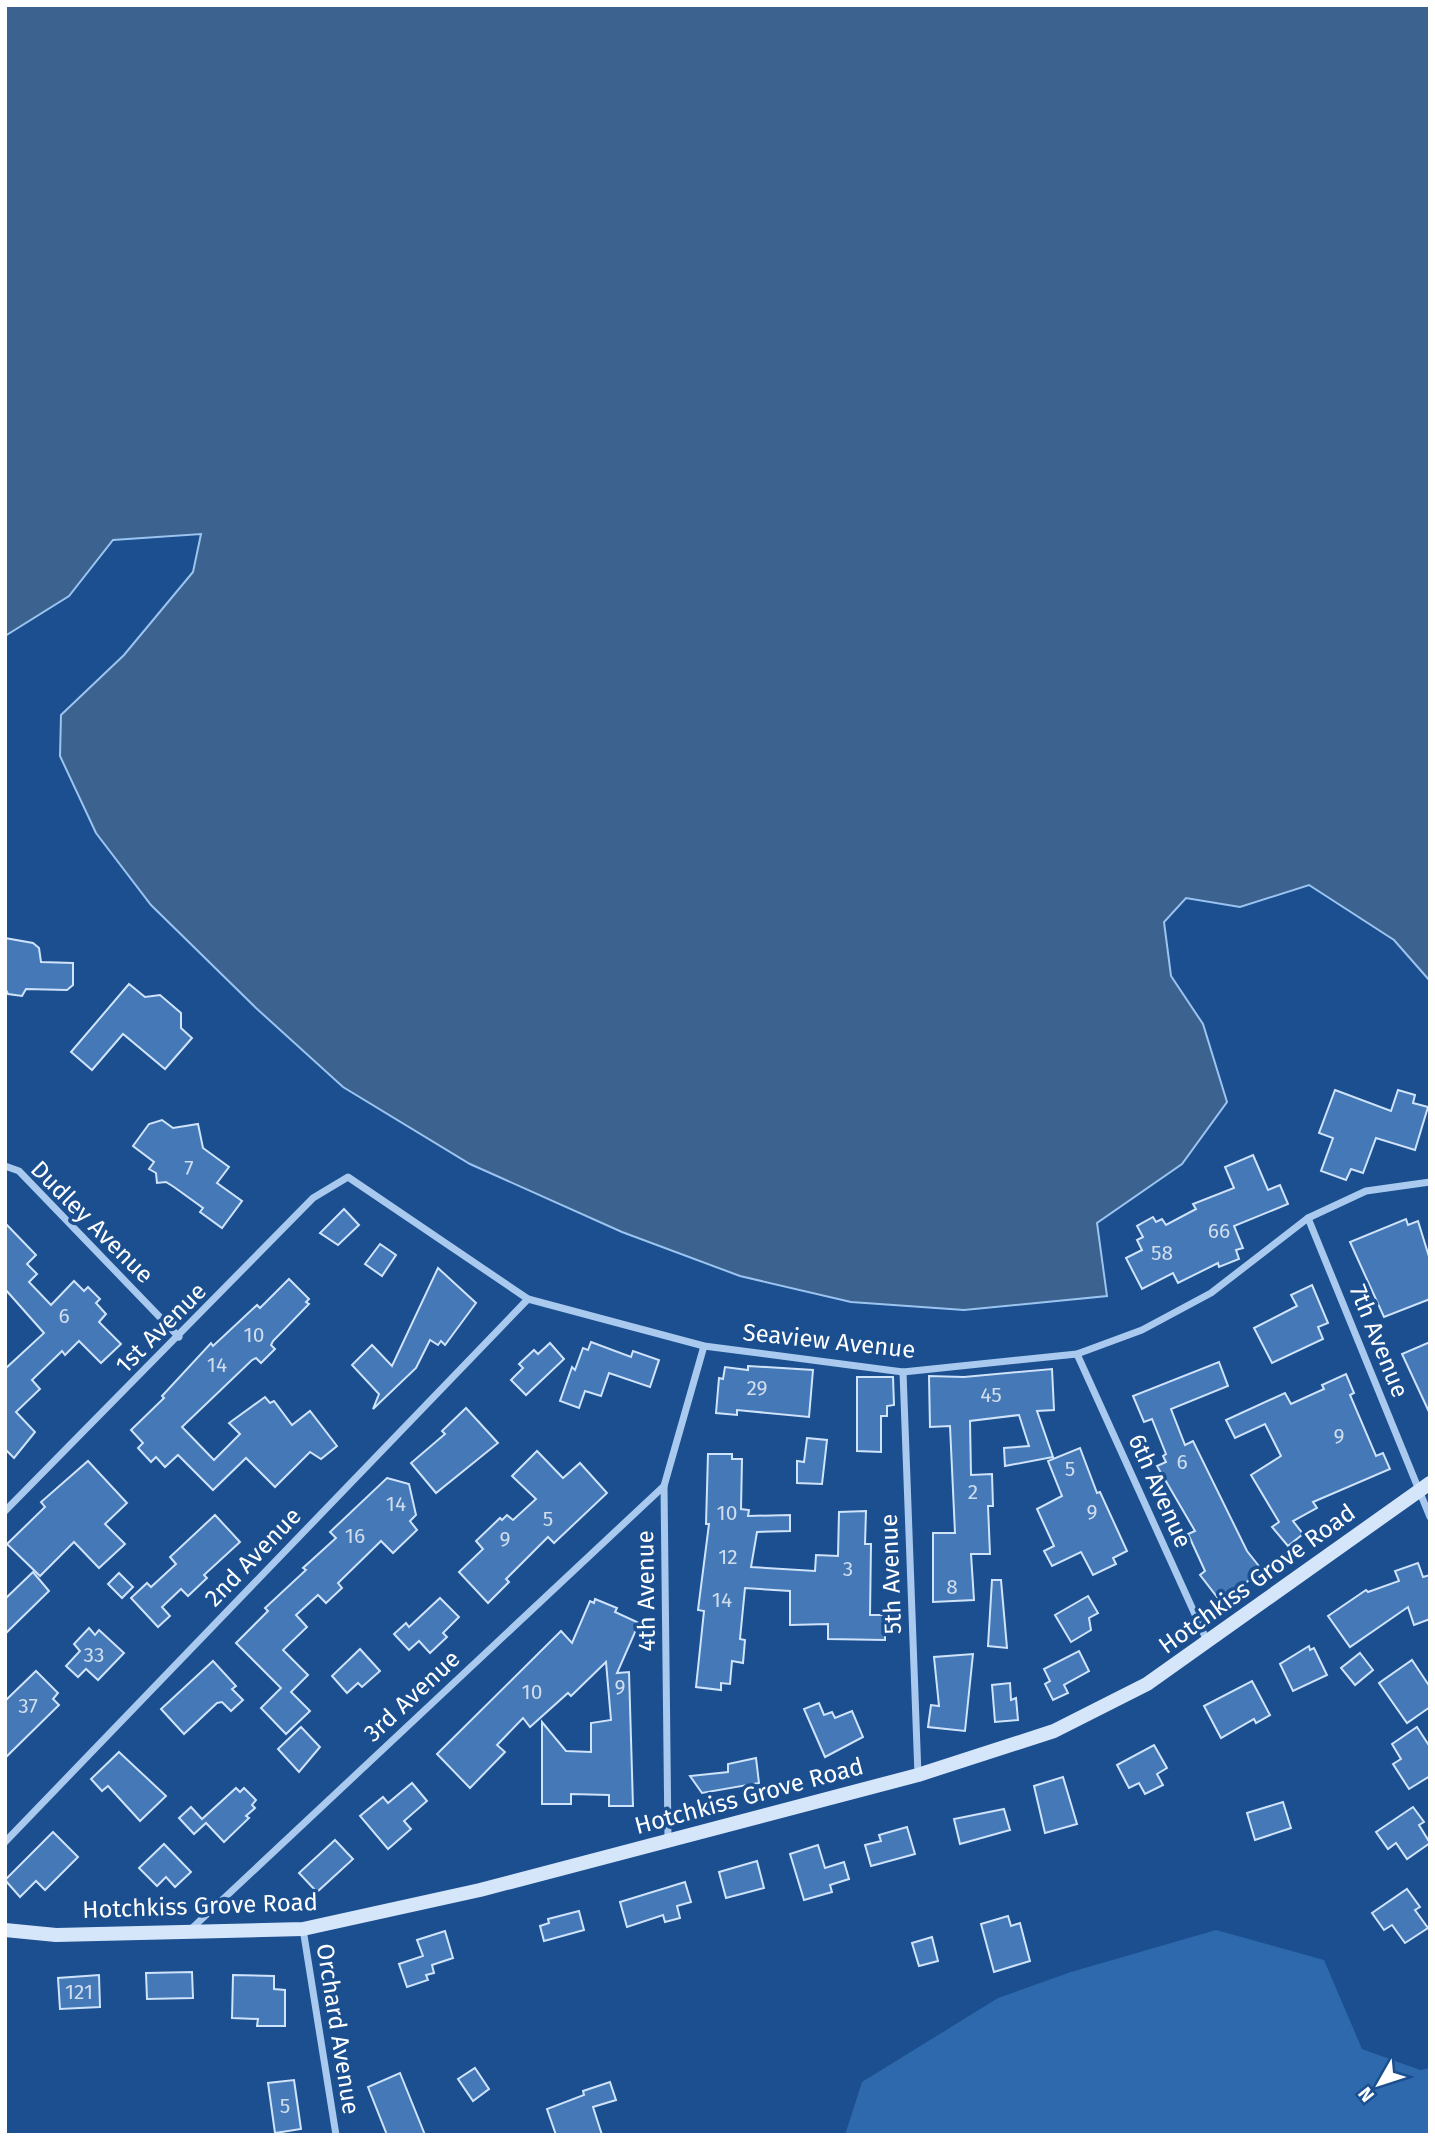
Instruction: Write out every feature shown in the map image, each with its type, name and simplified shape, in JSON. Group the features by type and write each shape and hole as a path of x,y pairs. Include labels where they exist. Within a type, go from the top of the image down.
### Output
{"main road":[{"name":"Hotchkiss Grove Road","path":"5,1930 57,1935 303,1929 454,1896 918,1775 1054,1731 1147,1684 1208,1644 1425,1486"}],"street":[{"name":"Dudley Avenue","path":"5,1166 19,1171 179,1338"},
{"name":"1st Avenue","path":"5,1511 179,1338 313,1198 348,1177"},
{"name":"Seaview Avenue","path":"348,1177 528,1298 704,1346 903,1373 1077,1354 1142,1330 1211,1293 1308,1218 1366,1191 1430,1182"},
{"name":"7th Avenue","path":"1308,1218 1425,1486 1430,1517"},
{"name":"2nd Avenue","path":"5,1842 528,1298"},
{"name":"4th Avenue","path":"668,1841 664,1486 704,1346"},
{"name":"6th Avenue","path":"1077,1354 1208,1644"},
{"name":"5th Avenue","path":"903,1373 918,1775"},
{"name":"3rd Avenue","path":"187,1933 664,1486"},
{"name":"Orchard Avenue","path":"303,1929 336,2135"}],"shaded area":[{"path":"5,5 1430,5 1430,981 1394,940 1309,885 1240,907 1186,898 1164,922 1171,976 1203,1024 1227,1102 1182,1164 1097,1223 1107,1296 964,1310 851,1302 740,1276 622,1232 470,1164 343,1087 256,1008 151,905 96,833 60,756 61,715 124,655 193,572 201,534 113,540 69,596 5,636"},
{"path":"1216,1930 1324,1960 1362,2049 1420,2070 1430,2068 1430,2135 845,2135 862,2082 998,1998 1071,1972"}],"building":[{"path":"5,938 33,943 39,948 41,962 73,963 73,985 67,990 26,989 22,996 8,994 5,988"},
{"path":"129,984 145,997 160,995 181,1013 181,1028 192,1038 165,1069 123,1034 92,1070 71,1052"},
{"path":"1335,1090 1391,1111 1398,1090 1415,1095 1413,1103 1428,1107 1415,1150 1376,1138 1363,1173 1351,1169 1346,1180 1321,1171 1333,1138 1319,1133"},
{"path":"162,1120 173,1128 198,1124 203,1148 229,1167 217,1183 242,1201 222,1228 200,1212 203,1208 174,1187 166,1182 157,1183 156,1173 149,1169 154,1162 133,1146 149,1124"},
{"path":"1253,1155 1268,1190 1280,1185 1288,1204 1234,1226 1243,1248 1236,1250 1239,1259 1219,1267 1218,1263 1178,1283 1173,1273 1142,1289 1126,1258 1142,1250 1137,1240 1143,1237 1137,1226 1153,1217 1156,1222 1162,1219 1166,1225 1196,1209 1193,1204 1234,1188 1225,1167"},
{"path":"344,1209 359,1225 338,1245 320,1233"},
{"path":"1406,1219 1408,1225 1418,1221 1430,1260 1430,1299 1384,1317 1350,1242"},
{"path":"5,1223 36,1255 27,1264 37,1274 29,1282 51,1305 74,1281 84,1291 88,1287 100,1299 96,1303 106,1314 99,1322 121,1344 101,1363 79,1341 65,1355 62,1351 32,1380 40,1389 16,1412 35,1432 14,1458 5,1449 5,1369 44,1333 5,1289"},
{"path":"380,1244 396,1255 382,1276 365,1264"},
{"path":"438,1268 476,1303 445,1345 441,1341 438,1345 430,1340 416,1368 373,1409 379,1394 352,1365 372,1345 392,1366"},
{"path":"289,1279 309,1299 306,1302 309,1304 273,1341 271,1345 275,1349 261,1363 256,1358 252,1360 182,1427 214,1460 240,1434 229,1423 265,1397 270,1403 274,1401 292,1425 310,1411 337,1446 321,1459 310,1452 275,1487 246,1458 213,1490 178,1455 165,1467 156,1457 151,1462 138,1448 143,1443 131,1430 164,1398 162,1396 211,1343 213,1346 257,1305 260,1308"},
{"path":"1312,1285 1328,1323 1318,1327 1323,1339 1272,1363 1254,1328 1297,1306 1291,1295"},
{"path":"591,1342 631,1357 633,1351 659,1360 650,1387 609,1373 601,1396 585,1391 579,1408 560,1401 572,1367 575,1370 583,1348 588,1350"},
{"path":"1430,1342 1430,1414 1402,1354"},
{"path":"550,1343 564,1359 526,1395 511,1380 523,1368 519,1364 534,1350 538,1354"},
{"path":"1219,1362 1228,1386 1171,1409 1185,1445 1193,1441 1247,1551 1262,1570 1221,1602 1200,1575 1205,1571 1188,1534 1195,1531 1157,1466 1166,1462 1163,1456 1166,1454 1152,1419 1144,1422 1133,1396"},
{"path":"748,1366 813,1370 809,1417 737,1410 737,1415 716,1413 719,1378 723,1379 725,1367 748,1370"},
{"path":"1052,1369 1054,1410 1037,1411 1053,1457 1005,1466 1004,1448 1029,1446 1019,1415 970,1421 971,1475 992,1474 993,1506 988,1506 990,1554 971,1554 974,1600 933,1602 933,1533 955,1533 950,1426 930,1427 929,1376 964,1377"},
{"path":"1346,1374 1354,1393 1350,1395 1376,1456 1383,1453 1390,1469 1313,1502 1317,1508 1293,1521 1303,1534 1288,1546 1272,1527 1279,1522 1251,1475 1281,1456 1265,1424 1235,1438 1226,1420 1285,1393 1291,1404 1324,1389 1322,1385"},
{"path":"857,1377 893,1377 894,1405 887,1406 887,1416 881,1416 881,1452 857,1451"},
{"path":"466,1408 498,1443 436,1493 411,1463 445,1434 442,1431"},
{"path":"807,1438 827,1440 822,1484 797,1483 797,1461 804,1462"},
{"path":"1080,1448 1097,1493 1100,1492 1127,1551 1113,1558 1116,1564 1093,1575 1081,1552 1052,1566 1044,1551 1054,1546 1037,1509 1062,1496 1048,1461"},
{"path":"537,1451 563,1478 580,1463 607,1493 554,1543 548,1537 506,1579 509,1582 488,1603 459,1572 483,1549 476,1541 500,1518 502,1520 507,1515 513,1520 536,1499 512,1476"},
{"path":"708,1454 732,1454 732,1459 742,1459 741,1509 749,1510 748,1516 790,1515 790,1531 757,1532 751,1567 815,1571 816,1555 838,1556 839,1512 866,1511 865,1544 871,1544 870,1615 885,1615 885,1640 828,1639 828,1624 790,1625 790,1591 745,1588 740,1639 745,1640 743,1663 732,1661 730,1684 721,1683 721,1690 696,1687 704,1611 698,1610 709,1524 706,1524"},
{"path":"88,1461 127,1503 105,1524 125,1544 99,1568 74,1542 40,1576 7,1544 45,1507 41,1502"},
{"path":"387,1478 409,1484 416,1515 410,1521 417,1530 393,1553 381,1541 338,1583 342,1588 326,1603 318,1595 296,1615 307,1627 283,1650 308,1675 291,1692 310,1711 286,1734 261,1708 281,1688 236,1643 268,1611 265,1608 306,1570 303,1568 336,1538 330,1532"},
{"path":"215,1515 240,1542 204,1575 207,1578 188,1596 181,1589 162,1607 170,1616 158,1627 131,1598 147,1583 151,1587 176,1564 170,1557"},
{"path":"1418,1563 1423,1577 1430,1575 1430,1619 1414,1625 1408,1607 1350,1647 1328,1616 1366,1590 1368,1592 1399,1581 1395,1571"},
{"path":"33,1572 49,1591 5,1634 5,1599"},
{"path":"119,1573 133,1587 122,1598 108,1584"},
{"path":"992,1580 1001,1580 1007,1648 988,1646"},
{"path":"1088,1596 1098,1613 1089,1618 1091,1630 1071,1642 1055,1615"},
{"path":"440,1598 459,1617 443,1633 447,1637 430,1653 419,1641 409,1650 394,1634 406,1623 409,1627"},
{"path":"595,1599 617,1608 615,1612 639,1623 617,1673 629,1672 633,1806 609,1806 609,1795 571,1794 571,1804 542,1804 542,1722 566,1751 591,1752 591,1723 611,1720 606,1662 571,1696 568,1693 530,1727 523,1718 497,1745 505,1752 470,1788 437,1754 561,1631 572,1643 590,1601 594,1603"},
{"path":"89,1628 95,1635 99,1630 124,1653 98,1680 86,1669 78,1677 66,1666 80,1651 74,1644"},
{"path":"1309,1646 1310,1650 1314,1648 1327,1675 1293,1691 1280,1664"},
{"path":"360,1649 380,1671 362,1687 358,1683 347,1693 332,1676"},
{"path":"1079,1651 1089,1671 1064,1685 1068,1693 1053,1700 1045,1684 1050,1681 1044,1669"},
{"path":"1360,1653 1373,1670 1355,1685 1341,1668"},
{"path":"973,1654 965,1731 928,1727 931,1705 939,1706 934,1657"},
{"path":"1412,1660 1430,1687 1430,1707 1407,1723 1379,1683"},
{"path":"213,1661 236,1686 232,1689 243,1700 231,1711 222,1702 217,1703 184,1734 161,1709"},
{"path":"36,1671 58,1693 53,1699 59,1705 5,1758 5,1701"},
{"path":"1252,1681 1270,1715 1256,1723 1254,1719 1221,1738 1204,1706"},
{"path":"1010,1683 1011,1700 1016,1698 1018,1720 995,1722 992,1685"},
{"path":"819,1703 824,1715 832,1712 835,1718 852,1711 863,1737 825,1757 804,1709"},
{"path":"301,1727 320,1747 299,1772 278,1749"},
{"path":"1417,1727 1430,1747 1430,1776 1409,1789 1393,1764 1401,1759 1392,1744"},
{"path":"1154,1745 1167,1768 1157,1774 1163,1785 1145,1794 1139,1783 1129,1788 1117,1765"},
{"path":"119,1752 166,1796 140,1821 108,1786 102,1791 91,1779"},
{"path":"756,1758 759,1783 702,1793 690,1776 728,1772 728,1764"},
{"path":"1063,1777 1077,1824 1045,1833 1034,1786"},
{"path":"412,1783 427,1801 404,1821 411,1829 388,1849 360,1816 383,1797 388,1803"},
{"path":"236,1788 240,1792 244,1788 256,1800 252,1805 255,1808 246,1816 249,1818 224,1842 206,1823 194,1834 179,1818 191,1807 202,1819"},
{"path":"1283,1802 1291,1828 1255,1840 1247,1813"},
{"path":"1413,1807 1424,1822 1419,1825 1430,1843 1407,1859 1396,1843 1388,1849 1376,1832"},
{"path":"1004,1809 1010,1830 960,1844 954,1819"},
{"path":"907,1827 915,1854 871,1866 865,1845 881,1841 879,1835"},
{"path":"53,1832 78,1857 45,1890 36,1881 20,1897 5,1880"},
{"path":"335,1840 353,1859 317,1892 299,1873"},
{"path":"164,1844 191,1872 175,1887 166,1877 157,1886 139,1868"},
{"path":"818,1845 825,1868 844,1862 849,1879 830,1885 832,1892 804,1900 790,1854"},
{"path":"757,1861 764,1888 726,1898 719,1872"},
{"path":"685,1882 691,1902 677,1906 680,1918 665,1922 663,1915 627,1927 620,1902"},
{"path":"1407,1889 1420,1907 1415,1910 1428,1928 1405,1943 1392,1925 1384,1930 1372,1913"},
{"path":"579,1911 584,1930 544,1941 540,1926 549,1923 548,1919"},
{"path":"1008,1916 1011,1926 1020,1923 1030,1961 994,1972 981,1924"},
{"path":"445,1931 453,1958 432,1965 434,1973 426,1975 428,1980 407,1987 399,1964 423,1956 417,1940"},
{"path":"932,1937 938,1961 919,1966 912,1943"},
{"path":"192,1972 193,1998 147,1999 146,1973"},
{"path":"99,1975 100,2007 60,2009 58,1978"},
{"path":"233,1975 274,1976 274,1989 285,1990 285,2026 257,2026 258,2019 232,2018"},
{"path":"475,2068 489,2089 473,2101 458,2079"},
{"path":"400,2073 425,2135 387,2135 368,2087"},
{"path":"294,2080 301,2129 275,2133 268,2083"},
{"path":"610,2082 616,2100 593,2107 602,2135 556,2135 547,2109 584,2095 583,2091"}]}
